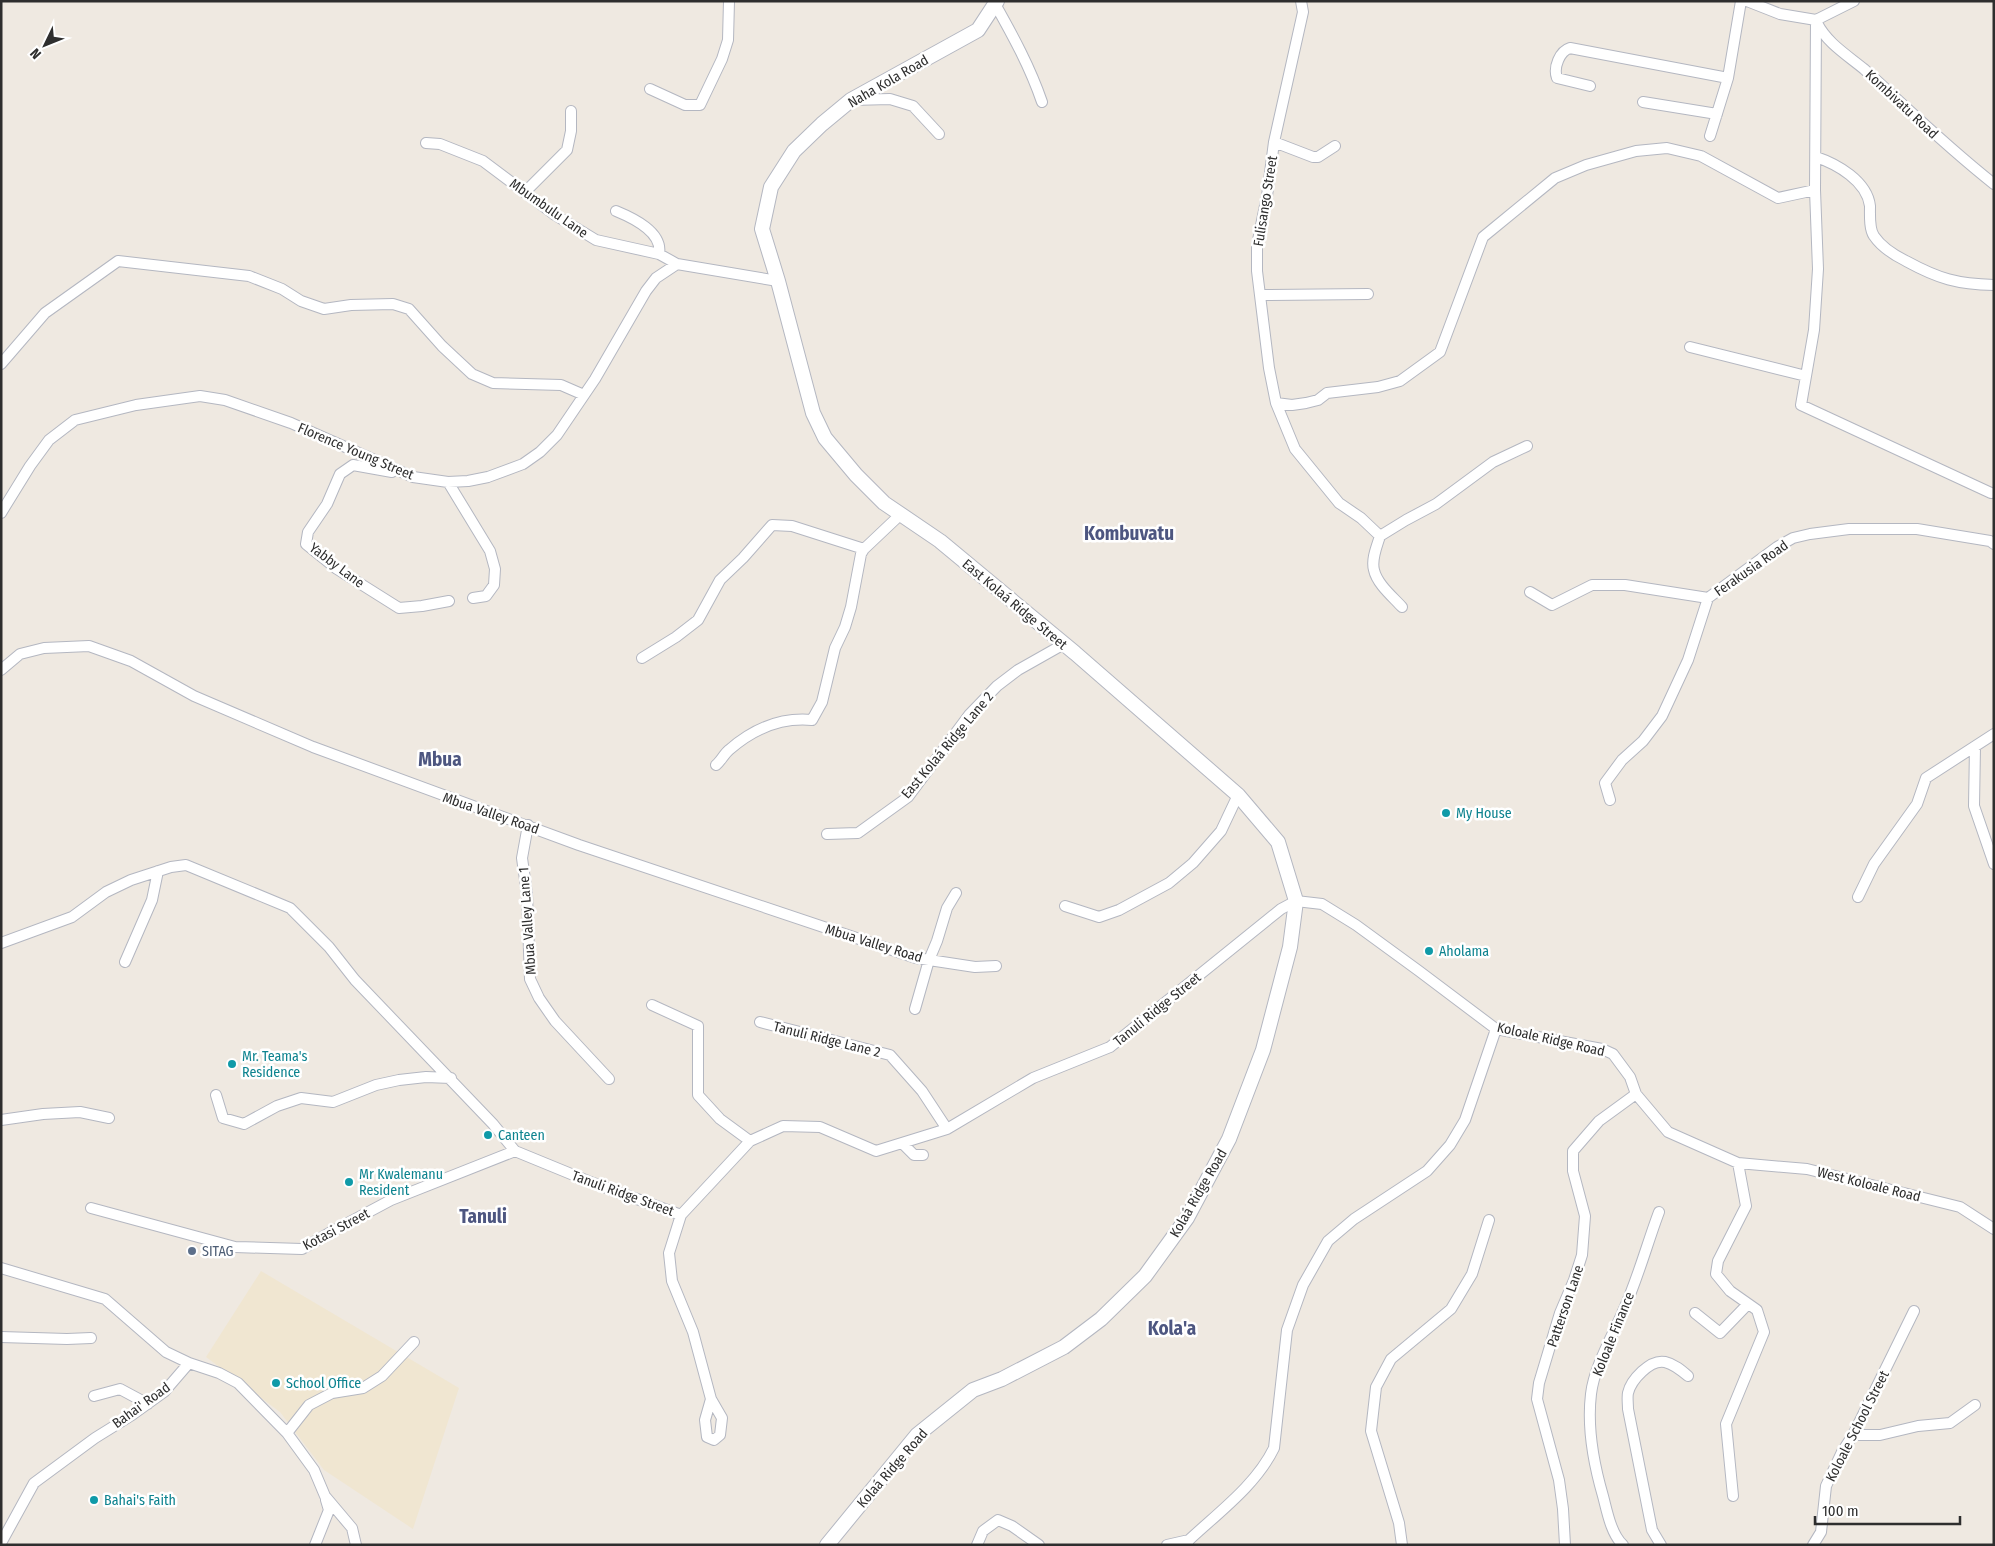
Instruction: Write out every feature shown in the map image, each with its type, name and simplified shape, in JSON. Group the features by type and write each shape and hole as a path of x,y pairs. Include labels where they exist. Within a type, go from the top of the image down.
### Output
{"street":[{"path":"650,89 685,105 700,105 722,59 728,40 729,1"},
{"name":"Fulisango Street","path":"1301,1 1303,12 1274,142 1267,196 1257,245 1260,295 1269,368 1276,403 1296,449 1339,503 1361,518 1380,536"},
{"path":"1710,136 1728,78 1741,1"},
{"path":"1747,1 1780,14 1816,20 1854,1"},
{"path":"996,3 1020,48 1042,102"},
{"name":"Naha Kola Road","path":"778,281 762,228 771,187 794,151 851,100 978,30 996,3"},
{"path":"1816,20 1815,190 1818,269 1814,330 1801,405 1992,493"},
{"name":"Kombivatu Road","path":"1816,20 1823,35 1863,68 1955,154 1994,184"},
{"path":"1590,86 1557,78 1556,73 1560,54 1564,50 1570,48 1728,78"},
{"path":"851,100 890,98 913,106 939,134"},
{"path":"1643,102 1717,114"},
{"path":"525,192 567,150 571,131 572,111"},
{"path":"1274,142 1313,158 1318,157 1335,146"},
{"name":"Mbumbulu Lane","path":"426,143 440,144 483,161 555,215 596,240 660,254 677,264"},
{"path":"1276,403 1292,405 1306,403 1318,400 1327,393 1378,387 1400,381 1440,352 1483,237 1555,178 1586,165 1636,151 1667,148 1701,156 1778,198 1815,190"},
{"path":"1816,157 1833,163 1857,180 1869,202 1872,234 1889,252 1935,277 1971,285 1994,285"},
{"path":"616,211 636,219 649,230 660,248 660,254"},
{"path":"1,364 45,313 118,261 249,276 282,289 301,301 324,309 351,305 393,304 409,309 442,346 472,374 493,383 560,385 584,395"},
{"path":"677,264 778,281"},
{"name":"Florence Young Street","path":"1,513 30,466 49,440 75,420 136,405 200,396 225,400 291,424 408,475 448,482 475,480 523,464 540,452 557,435 584,395 646,291 656,278 677,264"},
{"name":"East Kolaá Ridge Street","path":"778,281 813,413 825,438 884,503 940,542 1064,644 1238,795 1278,842 1296,901"},
{"path":"1260,295 1368,294"},
{"path":"1690,347 1806,376"},
{"path":"1402,607 1382,584 1374,570 1374,557 1380,536 1436,504 1493,462 1527,446"},
{"name":"Yabby Lane","path":"408,475 353,465 340,474 327,504 308,532 306,544 337,569 399,608 422,606 449,600"},
{"path":"448,482 490,550 495,569 494,585 486,596 473,598"},
{"path":"716,765 728,751 768,725 794,718 812,720 822,702 835,648 852,607 861,554 901,514"},
{"path":"642,658 676,637 698,620 720,580 743,558 772,525 792,526 864,549"},
{"name":"Ferakusia Road","path":"1610,800 1605,783 1622,760 1643,741 1662,716 1688,660 1708,598 1777,547 1793,538 1849,529 1917,529 1990,541 1994,544"},
{"path":"1530,592 1552,605 1592,585 1625,585 1708,598"},
{"name":"East Kolaá Ridge Lane 2","path":"827,834 858,833 908,797 969,714 997,686 1018,670 1064,644"},
{"name":"Mbua Valley Road","path":"1,670 20,654 44,648 89,646 131,661 194,696 313,747 436,794 598,851 916,958 975,967 996,966"},
{"path":"1858,897 1874,864 1917,804 1926,778 1994,734"},
{"path":"1975,747 1974,806 1994,864"},
{"path":"1065,906 1099,917 1119,910 1169,884 1193,863 1221,831 1238,795"},
{"name":"Mbua Valley Lane 1","path":"528,825 522,858 527,894 530,980 538,998 555,1021 609,1079"},
{"name":"Tanuli Ridge Street","path":"1,942 72,917 106,892 131,880 186,865 290,908 329,947 355,980 451,1078 515,1151 593,1183 681,1215 750,1141 783,1126 820,1127 876,1152 947,1129 1033,1078 1110,1047 1273,915 1296,901"},
{"path":"125,962 152,900 158,872"},
{"path":"916,1009 928,960 937,942 947,908 956,893"},
{"name":"Koloale Ridge Road","path":"1296,901 1322,904 1356,925 1496,1029 1602,1049 1613,1054 1630,1077 1636,1094 1668,1132 1738,1163"},
{"name":"Kolaá Ridge Road","path":"827,1545 917,1436 974,1390 1002,1379 1064,1347 1101,1319 1150,1269 1187,1218 1229,1139 1262,1050 1290,947 1296,901"},
{"path":"652,1005 698,1026 698,1095 720,1119 750,1141"},
{"name":"Tanuli Ridge Lane 2","path":"760,1022 890,1055 922,1091 947,1129"},
{"path":"1167,1545 1188,1542 1266,1465 1274,1448 1287,1330 1302,1285 1328,1241 1354,1219 1427,1171 1450,1145 1465,1120 1496,1029"},
{"path":"216,1095 222,1118 244,1124 277,1106 301,1098 333,1102 376,1085 426,1077 451,1078"},
{"name":"Patterson Lane","path":"1565,1545 1564,1509 1559,1480 1537,1399 1539,1383 1560,1313 1582,1256 1585,1216 1573,1171 1573,1150 1599,1121 1636,1094"},
{"path":"1,1120 43,1114 80,1112 110,1118"},
{"path":"902,1143 914,1155 923,1155"},
{"name":"Kotasi Street","path":"91,1208 235,1247 302,1250 391,1200 515,1151"},
{"path":"1733,1496 1726,1424 1764,1332 1757,1310 1730,1291 1716,1274 1718,1261 1746,1206 1738,1163"},
{"name":"West Koloale Road","path":"1738,1163 1807,1169 1871,1184 1960,1207 1994,1229"},
{"name":"Koloale Finance","path":"1623,1545 1619,1541 1609,1519 1602,1491 1590,1419 1591,1393 1600,1363 1628,1299 1659,1212"},
{"path":"681,1215 669,1253 672,1281 693,1332 710,1399"},
{"path":"1402,1545 1399,1523 1371,1431 1376,1387 1390,1359 1451,1309 1472,1274 1489,1220"},
{"path":"1,1268 105,1300 160,1348 189,1363 219,1373 238,1383 287,1433 314,1470 325,1496 328,1510 315,1545"},
{"path":"1695,1313 1720,1333 1748,1304"},
{"name":"Koloale School Street","path":"1813,1545 1821,1532 1826,1486 1914,1311"},
{"path":"1,1337 91,1338"},
{"path":"287,1433 309,1405 332,1393 363,1388 382,1376 414,1342"},
{"path":"1660,1545 1652,1530 1628,1409 1628,1393 1639,1375 1655,1362 1663,1361 1674,1365 1688,1376"},
{"name":"Bahai' Road","path":"1,1543 34,1484 95,1438 164,1392 189,1363"},
{"path":"94,1396 120,1389 148,1404"},
{"path":"1853,1435 1880,1435 1918,1426 1950,1423 1975,1405"},
{"path":"325,1496 352,1528 356,1545"},
{"path":"976,1545 983,1531 998,1520 1012,1526 1039,1545"}],"shaded area":[{"path":"261,1271 459,1388 413,1529 324,1470 280,1412 206,1357"}],"place":[{"name":"My House","path":"1446,813"},
{"name":"Aholama","path":"1429,951"},
{"name":"Mr. Teama's Residence","path":"232,1064"},
{"name":"Canteen","path":"488,1135"},
{"name":"Mr Kwalemanu Resident","path":"349,1182"},
{"name":"SITAG","path":"192,1251"},
{"name":"School Office","path":"276,1383"},
{"name":"Bahai's Faith","path":"94,1500"}],"district":[{"name":"Kombuvatu","path":"1129,533"},
{"name":"Mbua","path":"440,759"},
{"name":"Tanuli","path":"483,1216"},
{"name":"Kola'a","path":"1172,1328"}]}
